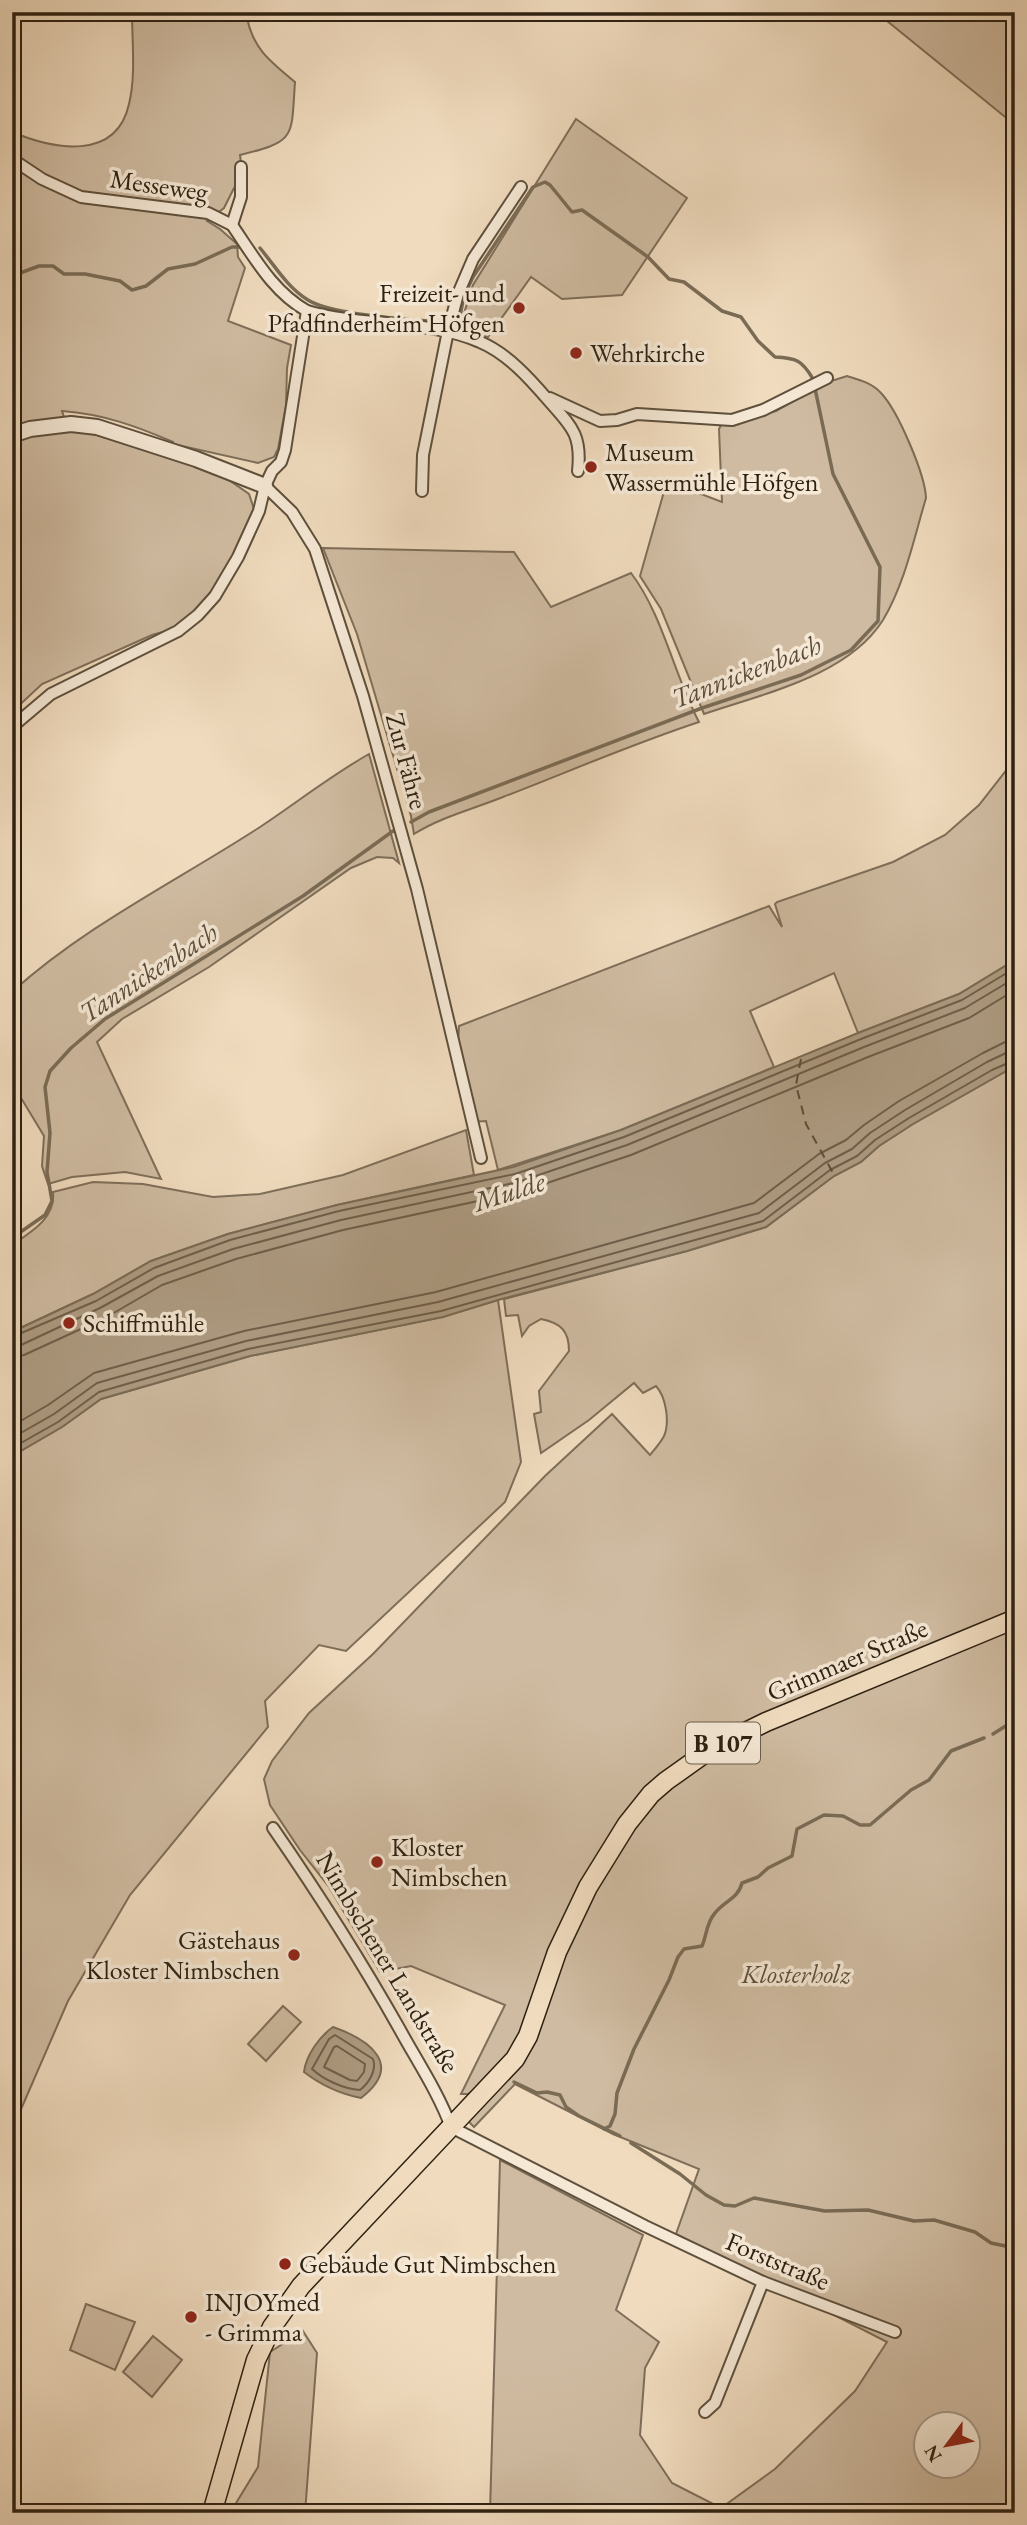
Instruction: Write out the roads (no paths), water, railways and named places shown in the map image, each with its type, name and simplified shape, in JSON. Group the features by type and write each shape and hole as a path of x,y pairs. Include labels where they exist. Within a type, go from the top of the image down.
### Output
{"main road":[{"name":"Grimmaer Straße","path":"543,1994 572,1919 602,1862 638,1809 676,1772 711,1749 766,1722 1015,1619"},
{"name":"Nimbschener Landstraße","path":"212,2513 248,2383 272,2327 301,2286 515,2059 528,2036 543,1994"}],"street":[{"name":"Messeweg","path":"12,159 42,179 81,197 208,213 232,225 277,289 291,302 307,311"},
{"path":"232,225 241,197 241,167"},
{"path":"422,491 423,455 458,294 473,259 520,187"},
{"path":"12,727 51,694 178,631 198,615 215,596 237,557 259,511 265,486 272,471 281,462 285,450 307,311 319,315 448,331 482,342 496,351 544,395 575,431 579,454 578,471"},
{"path":"544,395 600,421 617,420 637,414 732,420 763,410 827,378"},
{"path":"575,431 591,418"},
{"name":"Zur Fähre","path":"12,435 30,429 71,424 97,427 246,476 265,486 292,512 315,549 363,696 417,890 481,1158"},
{"name":"Nimbschener Landstraße","path":"273,1828 321,1898 369,1977 429,2078 451,2127"},
{"name":"Forststraße","path":"451,2127 645,2226 763,2282 895,2332"},
{"path":"705,2412 715,2403 763,2282"}],"water":[{"name":"Mulde","path":"1015,960 1015,1066 913,1124 879,1146 861,1162 834,1176 766,1227 443,1317 250,1356 101,1399 62,1427 12,1456 12,1332 93,1294 151,1261 228,1234 337,1205 513,1167 621,1130 959,994"},
{"path":"333,2027 347,2032 369,2046 381,2064 380,2075 374,2086 361,2098 331,2088 304,2072 314,2046"}],"waterway":[{"name":"Tannickenbach","path":"411,822 429,812 702,708 801,675 851,650 878,621 880,567 833,474 813,379 798,361 775,357 758,341 741,317 722,311 684,282 669,279 648,257 582,210 572,212 545,182 533,187 473,277 464,296 459,321"},
{"name":"Tannickenbach","path":"12,276 39,266 53,266 64,274 85,274 120,281 132,290 146,286 168,269 195,264 232,247 241,247"},
{"name":"Tannickenbach","path":"260,248 294,289 318,305 365,315 427,321"},
{"name":"Tannickenbach","path":"12,1238 45,1215 52,1201 47,1172 50,1133 45,1087 50,1071 71,1048 105,1019 303,896 393,831"},
{"path":"993,1734 1015,1720"},
{"path":"604,2129 610,2126 615,2114 617,2093 634,2049 678,1957 684,1949 702,1946 712,1917 737,1893 742,1883 758,1877 768,1868 792,1856 797,1829 824,1815 843,1816 860,1825 870,1825 911,1790 929,1780 951,1751 984,1738"},
{"path":"514,2082 537,2093 560,2095 566,2107 579,2116 620,2136"},
{"path":"631,2143 724,2205 735,2206 754,2198 825,2211 868,2210 914,2221 934,2220 975,2232 991,2243 1015,2248"}],"place":[{"name":"Freizeit- und Pfadfinderheim Höfgen","path":"519,308"},
{"name":"Wehrkirche","path":"576,353"},
{"name":"Museum Wassermühle Höfgen","path":"591,467"},
{"name":"Schiffmühle","path":"69,1323"},
{"name":"Kloster Nimbschen","path":"377,1862"},
{"name":"Gästehaus Kloster Nimbschen","path":"294,1955"},
{"name":"Gebäude Gut Nimbschen","path":"285,2264"},
{"name":"INJOYmed - Grimma","path":"191,2317"}],"park label":[{"name":"Klosterholz","path":"796,1974"}]}
